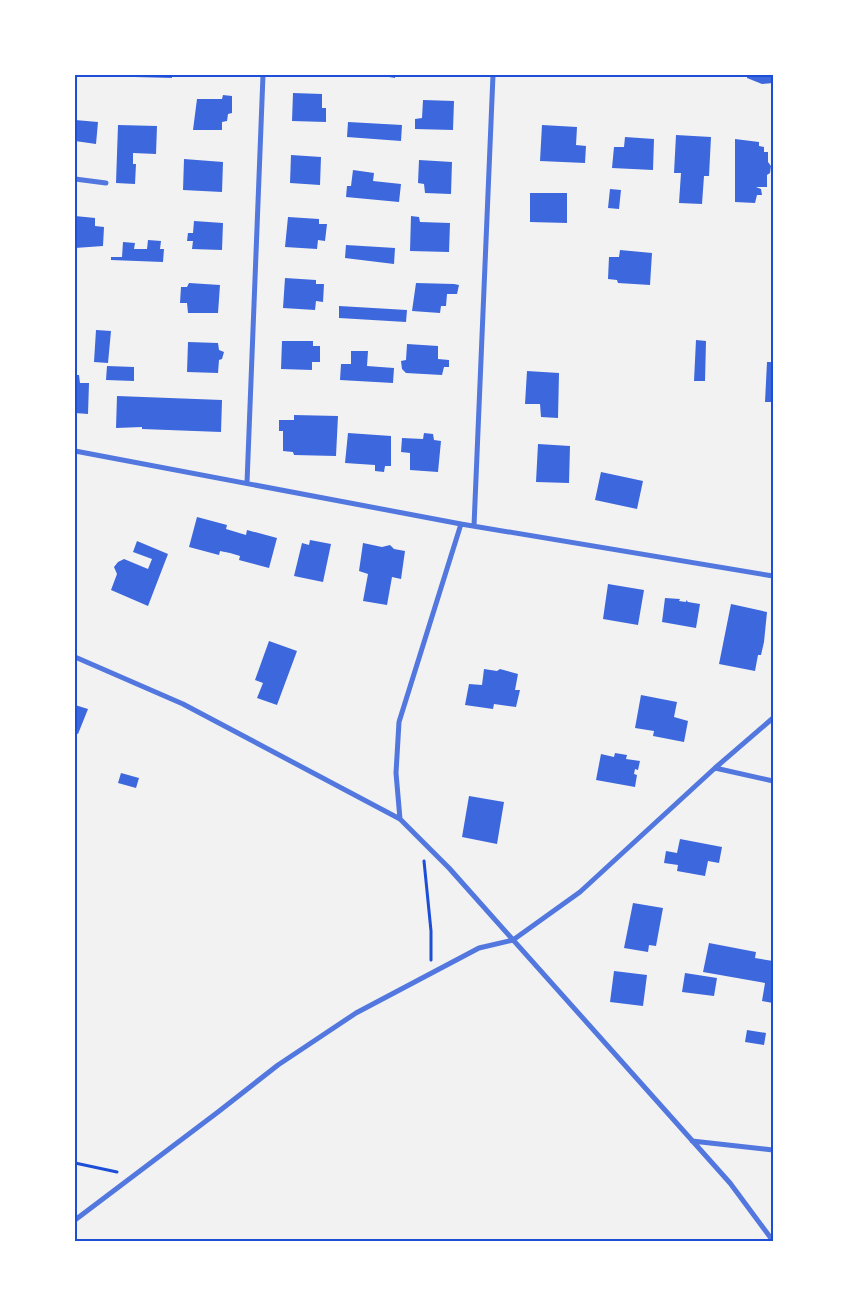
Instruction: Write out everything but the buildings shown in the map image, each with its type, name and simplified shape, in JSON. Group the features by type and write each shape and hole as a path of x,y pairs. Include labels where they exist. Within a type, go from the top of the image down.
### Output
{"street":[{"path":"247,483 263,75"},
{"path":"474,526 493,75"},
{"path":"75,180 106,182"},
{"path":"75,451 460,524 773,576"},
{"path":"400,819 396,773 399,722 460,524"},
{"path":"75,657 183,704 400,819 513,940 730,1183 772,1241"},
{"path":"75,1220 278,1065 356,1013 479,948 513,940 580,892 715,768 773,718"},
{"path":"715,768 773,781"},
{"path":"692,1141 773,1150"}],"path":[{"path":"422,841 431,931 431,959 428,975"},
{"path":"75,1163 134,1176"}]}
